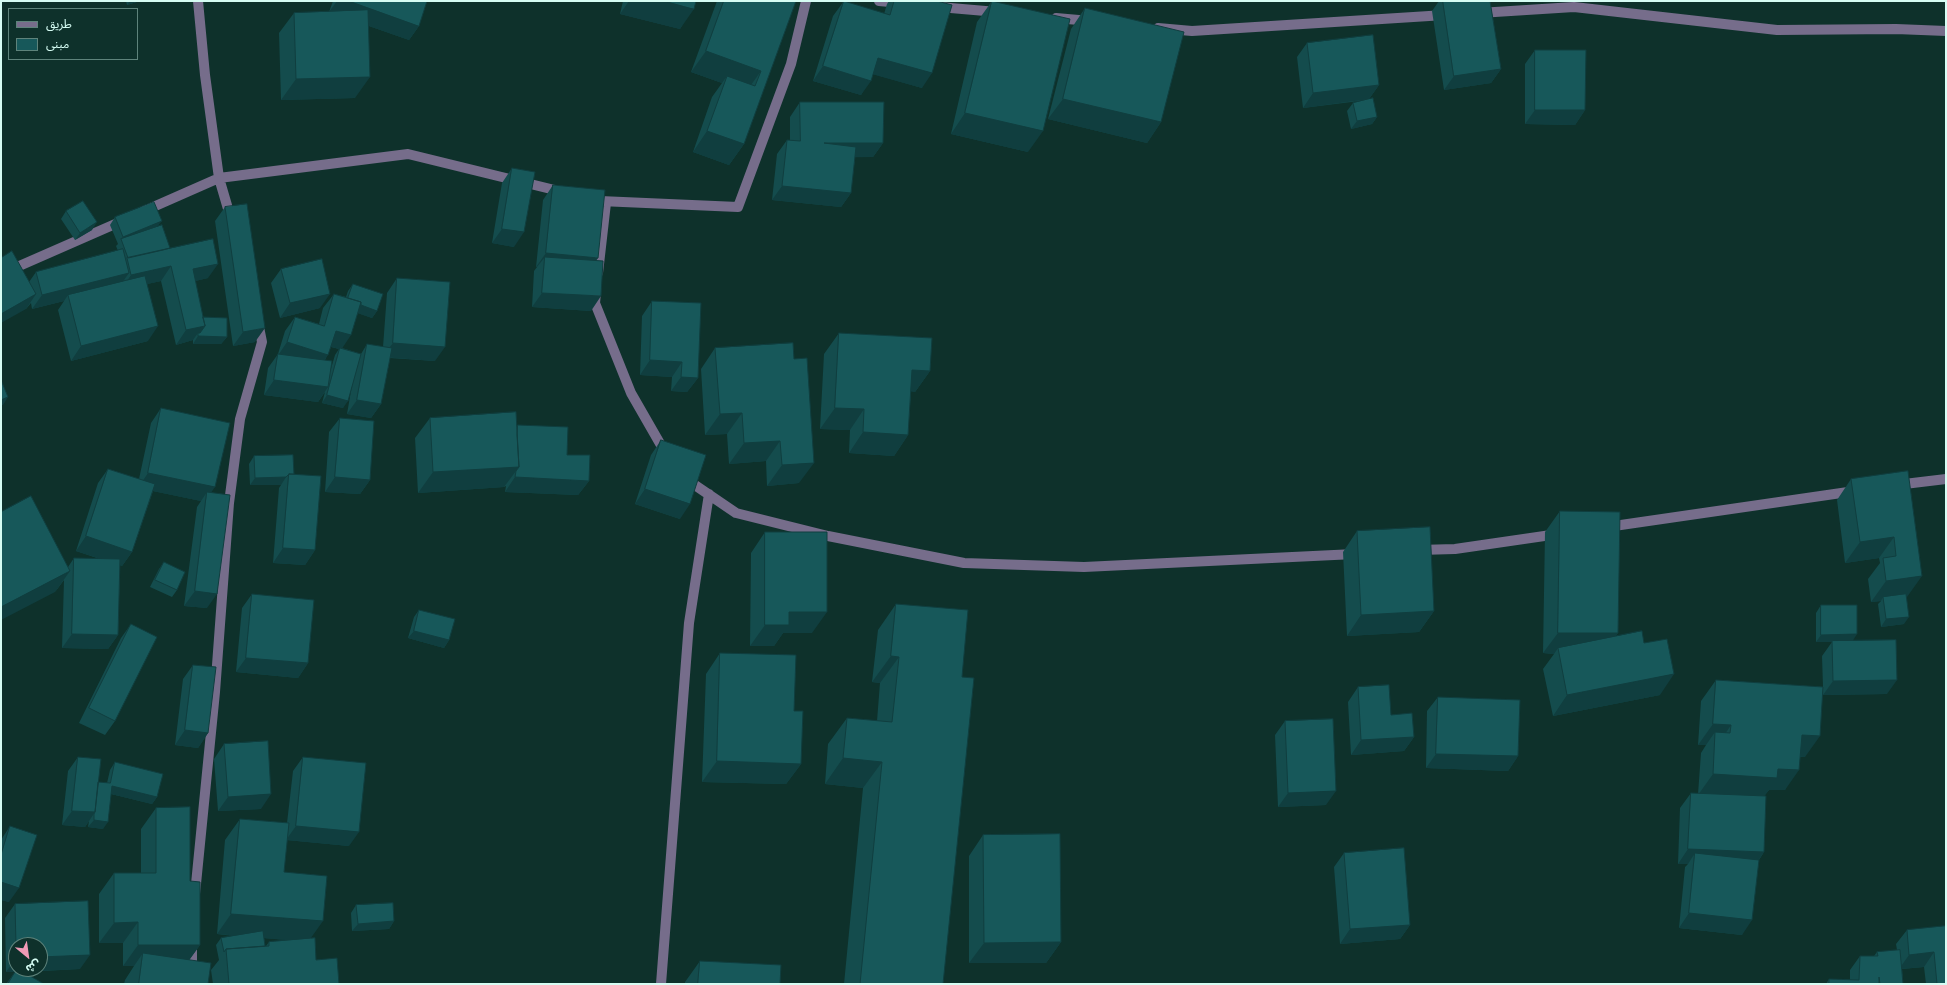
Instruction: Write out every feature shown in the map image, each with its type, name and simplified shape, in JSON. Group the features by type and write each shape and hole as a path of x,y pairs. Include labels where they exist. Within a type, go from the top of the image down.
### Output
{"street":[{"path":"198,1 205,75 219,178 235,232"},
{"path":"591,199 606,203 738,207 791,64 806,1"},
{"path":"879,1 911,4"},
{"path":"926,6 1004,13"},
{"path":"1470,14 1574,7 1777,30 1896,29 1946,31"},
{"path":"1145,27 1192,31 1454,15"},
{"path":"1043,17 1098,22"},
{"path":"1,274 219,178 408,154 576,195"},
{"path":"606,203 595,303 631,393 670,460"},
{"path":"194,906 215,692 232,480 240,419 262,342 256,313"},
{"path":"678,473 736,513 828,536 964,564 1084,567 1368,553"},
{"path":"1888,486 1946,479"},
{"path":"1597,528 1865,489"},
{"path":"661,984 689,623 709,494"},
{"path":"1408,551 1455,548 1565,533"},
{"path":"192,930 192,984"}],"building":[{"path":"349,1 427,1 419,26"},
{"path":"664,1 696,1 694,9"},
{"path":"724,1 796,1 744,144 707,131 727,76 755,86 761,71 706,51"},
{"path":"844,1 890,15 894,1 937,1 952,5 932,73 878,58 871,81 823,66"},
{"path":"992,1 1070,19 1043,131 965,113"},
{"path":"1443,1 1490,1 1501,69 1454,76"},
{"path":"1085,8 1184,32 1161,122 1063,99"},
{"path":"368,10 370,77 296,79 294,13"},
{"path":"1373,35 1379,85 1313,93 1307,43"},
{"path":"1535,50 1586,50 1585,110 1535,110"},
{"path":"1373,98 1377,117 1357,121 1353,103"},
{"path":"800,102 884,102 883,143 824,143 856,147 851,193 782,186 787,140 800,141"},
{"path":"512,168 535,172 524,232 502,229"},
{"path":"553,185 605,190 598,258 546,253"},
{"path":"83,201 97,222 80,233 66,211"},
{"path":"154,202 162,221 123,237 115,217"},
{"path":"247,204 265,328 243,332 225,207"},
{"path":"162,225 170,248 128,258 121,239"},
{"path":"213,239 218,264 193,269 205,326 186,330 171,266 131,275 127,258"},
{"path":"123,249 129,273 42,295 36,272"},
{"path":"12,251 36,294 1,314 1,258"},
{"path":"545,257 603,261 601,296 542,293"},
{"path":"322,259 330,294 290,303 281,269"},
{"path":"145,276 158,326 81,346 68,295"},
{"path":"397,278 450,282 445,347 393,343"},
{"path":"353,284 383,294 377,311 361,305 361,302 348,298"},
{"path":"334,294 361,302 351,335 336,331 328,355 287,342 295,317 324,326"},
{"path":"652,301 701,303 698,378 681,377 682,362 650,360"},
{"path":"203,317 227,318 227,337 198,336 198,333 200,333 205,326"},
{"path":"839,333 932,338 930,371 912,370 908,435 863,432 864,409 835,408"},
{"path":"793,343 794,359 807,358 814,463 782,465 780,441 744,443 742,413 720,414 715,348"},
{"path":"367,344 392,348 381,404 357,400"},
{"path":"340,348 361,354 348,401 327,395"},
{"path":"278,354 332,361 328,387 274,380"},
{"path":"1,380 8,397 1,400"},
{"path":"161,408 230,423 215,487 148,473"},
{"path":"516,412 519,467 433,472 430,418"},
{"path":"340,418 374,421 370,480 335,477"},
{"path":"518,425 568,427 567,455 590,455 589,481 515,477 516,471 519,467 517,435"},
{"path":"661,440 706,455 690,504 645,489"},
{"path":"293,455 294,474 289,474 286,477 255,478 254,456"},
{"path":"108,469 155,484 132,552 86,536"},
{"path":"1908,471 1922,576 1886,581 1883,558 1896,556 1894,537 1860,542 1851,479"},
{"path":"289,474 321,476 315,550 283,548"},
{"path":"207,492 230,495 217,594 195,591"},
{"path":"31,496 70,571 1,607 1,512"},
{"path":"1560,511 1620,512 1618,633 1558,633"},
{"path":"1430,527 1434,611 1361,615 1357,531"},
{"path":"765,532 827,532 827,612 789,612 789,625 765,625"},
{"path":"74,558 120,559 118,635 72,634"},
{"path":"164,562 185,572 177,590 155,580"},
{"path":"252,594 314,600 308,663 246,658"},
{"path":"1906,594 1909,617 1886,619 1883,597"},
{"path":"896,604 968,610 962,677 974,678 943,984 860,984 882,762 843,758 847,718 892,722 899,657 891,656"},
{"path":"1821,605 1857,605 1857,634 1821,635"},
{"path":"419,610 455,619 449,640 414,631"},
{"path":"131,624 157,637 115,721 89,708"},
{"path":"1642,631 1644,643 1667,639 1674,674 1567,695 1558,648"},
{"path":"1896,640 1897,680 1833,681 1832,641"},
{"path":"720,653 796,655 794,711 803,711 801,764 717,761"},
{"path":"193,665 216,667 208,733 185,730"},
{"path":"1716,680 1823,687 1820,736 1802,735 1799,770 1778,769 1777,778 1713,774 1715,732 1730,733 1731,725 1713,724"},
{"path":"1389,685 1391,715 1412,713 1414,737 1361,740 1358,687"},
{"path":"1438,697 1520,700 1518,756 1436,754"},
{"path":"1333,719 1336,791 1288,793 1285,721"},
{"path":"268,741 271,794 228,797 224,744"},
{"path":"78,757 101,759 95,812 72,811"},
{"path":"303,757 366,763 359,832 296,826"},
{"path":"115,762 163,774 157,797 112,786 108,822 94,820 98,782 110,783"},
{"path":"1691,793 1766,796 1764,852 1688,849"},
{"path":"190,807 190,881 200,882 200,945 138,945 138,922 114,923 114,873 156,873 156,808"},
{"path":"240,819 289,823 284,872 327,876 323,921 231,914"},
{"path":"10,826 37,835 19,888 1,882 1,855"},
{"path":"1060,834 1061,942 984,943 983,835"},
{"path":"1404,848 1410,925 1350,929 1344,853"},
{"path":"1695,853 1759,860 1752,920 1689,913"},
{"path":"88,901 90,955 48,957 48,937 16,937 15,904"},
{"path":"393,903 394,921 358,924 356,905"},
{"path":"1946,926 1946,984 1937,984 1934,952 1909,955 1907,930"},
{"path":"263,931 265,946 226,949 224,952 221,938"},
{"path":"315,938 316,960 337,958 339,984 229,984 226,949 269,946 269,942"},
{"path":"1900,950 1903,984 1880,984 1879,977 1879,984 1829,984 1829,979 1859,980 1860,956 1878,956 1877,952"},
{"path":"143,953 211,963 208,984 139,984"},
{"path":"700,961 781,965 780,984 698,984"},
{"path":"12,977 32,977 44,984 8,984"}]}
